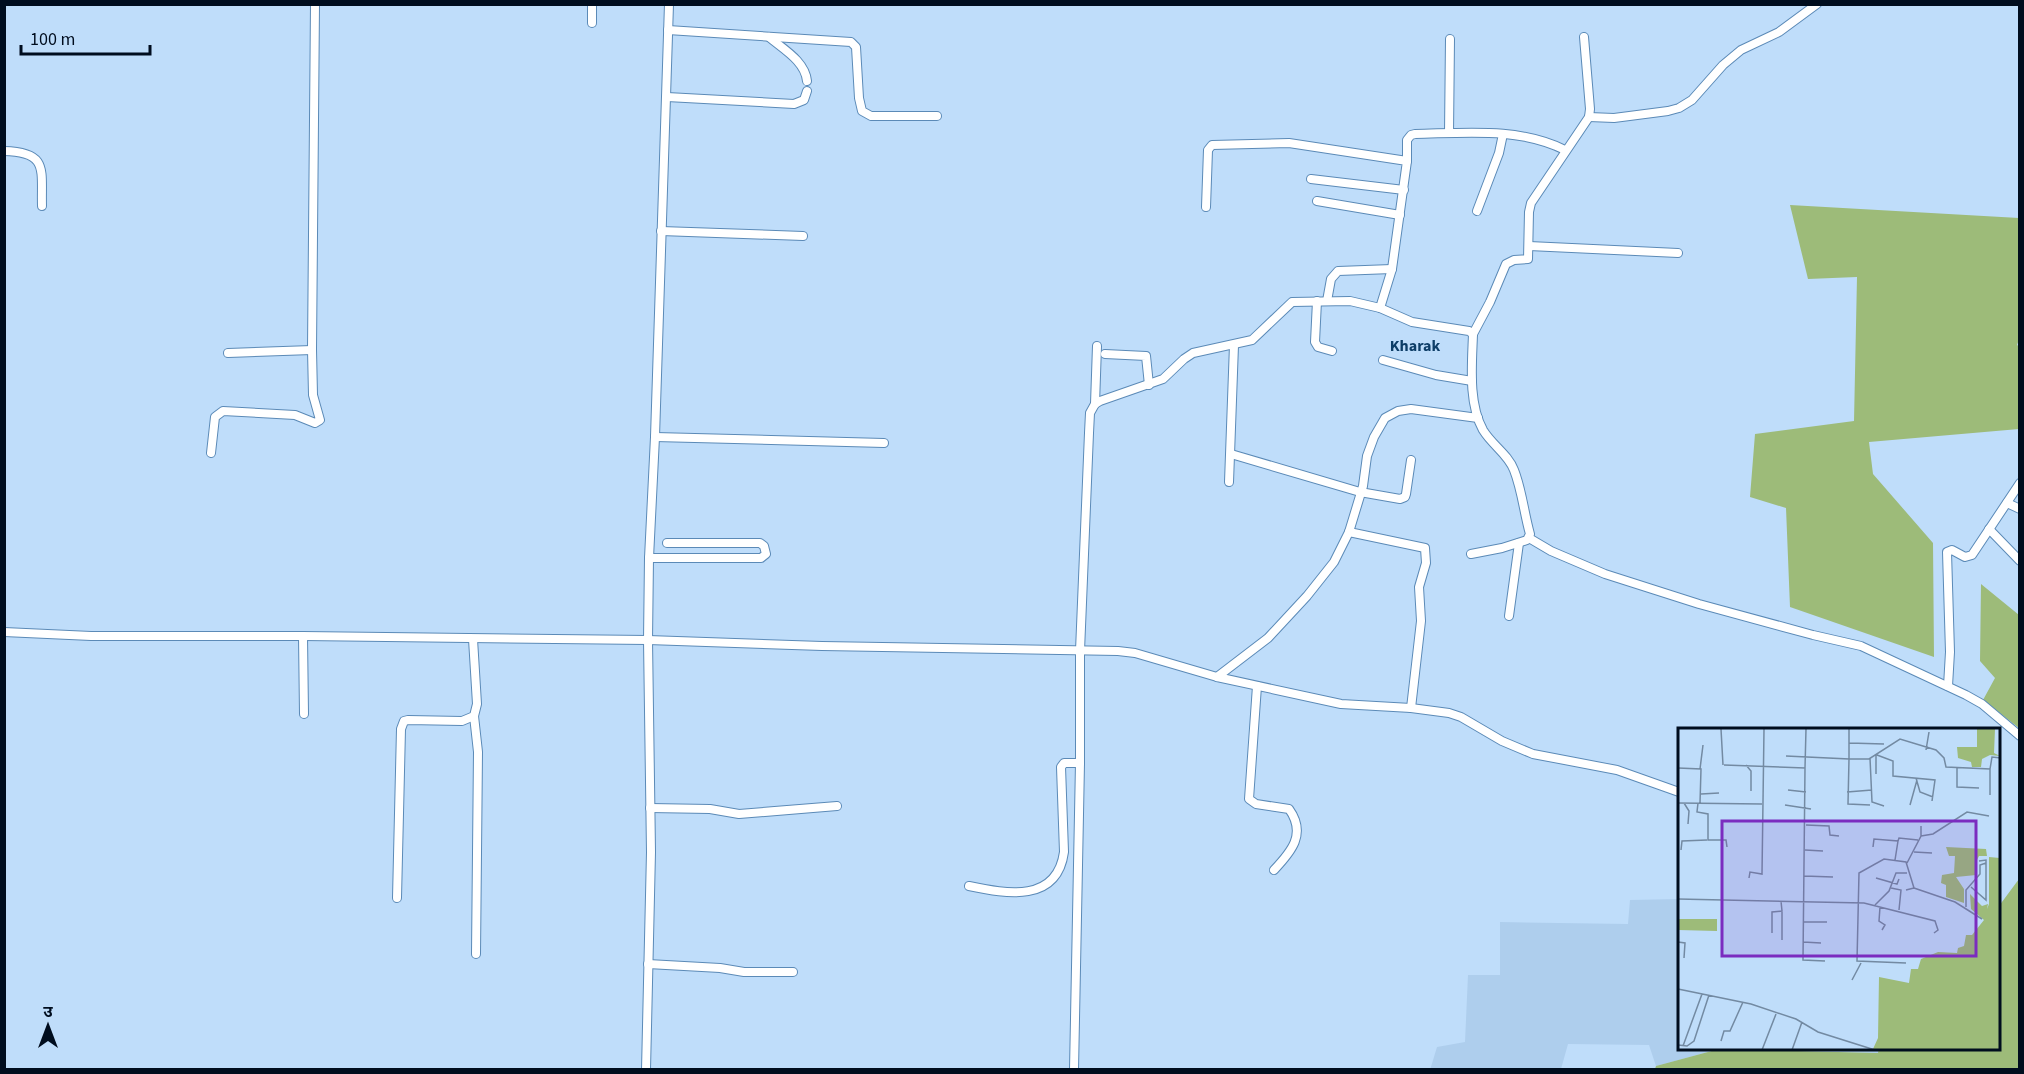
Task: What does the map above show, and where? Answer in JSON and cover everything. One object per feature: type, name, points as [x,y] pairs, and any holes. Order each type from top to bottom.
[{"type":"street","points":[[211,453],[215,417],[223,411],[295,415],[313,423],[319,422],[320,417],[314,395],[312,350],[315,4]]},
{"type":"street","points":[[592,4],[592,23]]},
{"type":"street","points":[[646,1070],[651,852],[649,558],[669,4]]},
{"type":"street","points":[[1589,117],[1614,118],[1679,108],[1692,100],[1723,65],[1741,50],[1779,32],[1817,4]]},
{"type":"street","points":[[668,30],[851,42],[856,47],[862,111],[871,116],[937,116]]},
{"type":"street","points":[[769,36],[802,65],[807,81]]},
{"type":"street","points":[[1584,38],[1589,117],[1531,203],[1528,216],[1528,259],[1511,261],[1503,267],[1490,302],[1473,334],[1470,360],[1478,418],[1485,433],[1509,459],[1515,472],[1529,538],[1551,551],[1605,574],[1699,604],[1813,635],[1850,642],[1948,686],[1982,704],[2019,736]]},
{"type":"street","points":[[1449,133],[1450,39]]},
{"type":"street","points":[[667,97],[794,104],[804,100],[807,91]]},
{"type":"street","points":[[1380,308],[1392,269],[1404,190],[1407,140],[1411,135],[1503,134],[1540,139],[1565,150]]},
{"type":"street","points":[[1477,211],[1499,153],[1503,134]]},
{"type":"street","points":[[1206,207],[1208,150],[1212,145],[1289,144],[1407,161]]},
{"type":"street","points":[[4,151],[28,153],[39,161],[42,206]]},
{"type":"street","points":[[1311,179],[1404,190]]},
{"type":"street","points":[[1317,201],[1400,215]]},
{"type":"street","points":[[661,231],[803,236]]},
{"type":"street","points":[[1529,246],[1678,253]]},
{"type":"street","points":[[1327,301],[1331,279],[1338,271],[1392,269]]},
{"type":"street","points":[[1317,301],[1316,344],[1322,349],[1332,351]]},
{"type":"street","points":[[1095,404],[1167,377],[1180,362],[1193,353],[1234,345],[1255,338],[1288,303],[1350,301],[1380,308],[1404,320],[1464,329],[1473,334]]},
{"type":"street","points":[[1229,482],[1234,345]]},
{"type":"street","points":[[1074,1070],[1080,651],[1090,413],[1095,404],[1097,346]]},
{"type":"street","points":[[228,353],[312,350]]},
{"type":"street","points":[[1105,354],[1146,356],[1149,385]]},
{"type":"street","points":[[1383,360],[1436,375],[1472,381]]},
{"type":"street","points":[[1217,677],[1274,633],[1334,562],[1349,532],[1370,447],[1382,422],[1388,416],[1398,411],[1411,409],[1478,418]]},
{"type":"street","points":[[655,437],[884,443]]},
{"type":"street","points":[[1231,454],[1360,492],[1403,499],[1406,494],[1411,460]]},
{"type":"street","points":[[1948,686],[1950,652],[1947,552],[1952,550],[1965,557],[1970,556],[2019,483]]},
{"type":"street","points":[[2007,503],[2019,509]]},
{"type":"street","points":[[1989,530],[2019,561]]},
{"type":"street","points":[[1349,532],[1425,549],[1426,563],[1419,587],[1421,621],[1411,708]]},
{"type":"street","points":[[1471,554],[1519,543],[1529,538]]},
{"type":"street","points":[[649,558],[761,558],[766,554],[764,546],[760,543],[667,543]]},
{"type":"street","points":[[1509,616],[1519,543]]},
{"type":"street","points":[[4,632],[91,636],[648,640],[1135,653],[1217,677],[1341,704],[1411,708],[1461,717],[1502,741],[1533,754],[1617,770],[1678,792]]},
{"type":"street","points":[[303,636],[304,714]]},
{"type":"street","points":[[473,639],[477,704],[474,716],[478,752],[476,954]]},
{"type":"street","points":[[1257,686],[1249,800],[1256,804],[1289,809],[1292,812],[1296,829],[1296,844],[1290,854],[1274,870]]},
{"type":"street","points":[[397,898],[402,724],[408,720],[462,721],[474,716]]},
{"type":"street","points":[[969,886],[996,891],[1025,891],[1044,886],[1054,879],[1062,863],[1064,852],[1061,767],[1064,763],[1080,763]]},
{"type":"street","points":[[650,808],[711,809],[739,814],[837,806]]},
{"type":"street","points":[[648,964],[720,968],[744,972],[793,972]]},
{"type":"shaded area","points":[[1678,899],[1678,1050],[1715,1050],[1656,1066],[1649,1045],[1568,1044],[1561,1069],[1430,1070],[1437,1047],[1465,1042],[1468,975],[1500,975],[1500,922],[1628,924],[1630,900]]},
{"type":"shaded area","points":[[1776,1050],[1879,1050],[1879,1053]]},
{"type":"green space","points":[[1790,205],[2019,218],[2020,337],[2017,345],[2020,347],[2019,429],[1869,442],[1873,474],[1933,543],[1934,657],[1790,607],[1786,508],[1750,497],[1755,434],[1854,421],[1857,277],[1808,279]]},
{"type":"green space","points":[[1981,584],[2019,615],[2019,728],[1983,700],[1995,678],[1980,661]]},
{"type":"green space","points":[[2019,879],[2019,1069],[1655,1069],[1656,1066],[1715,1050],[1878,1053],[1879,1050],[2000,1050],[2000,905]]},
{"type":"district","name":"Kharak","points":[[1415,346]]}]
